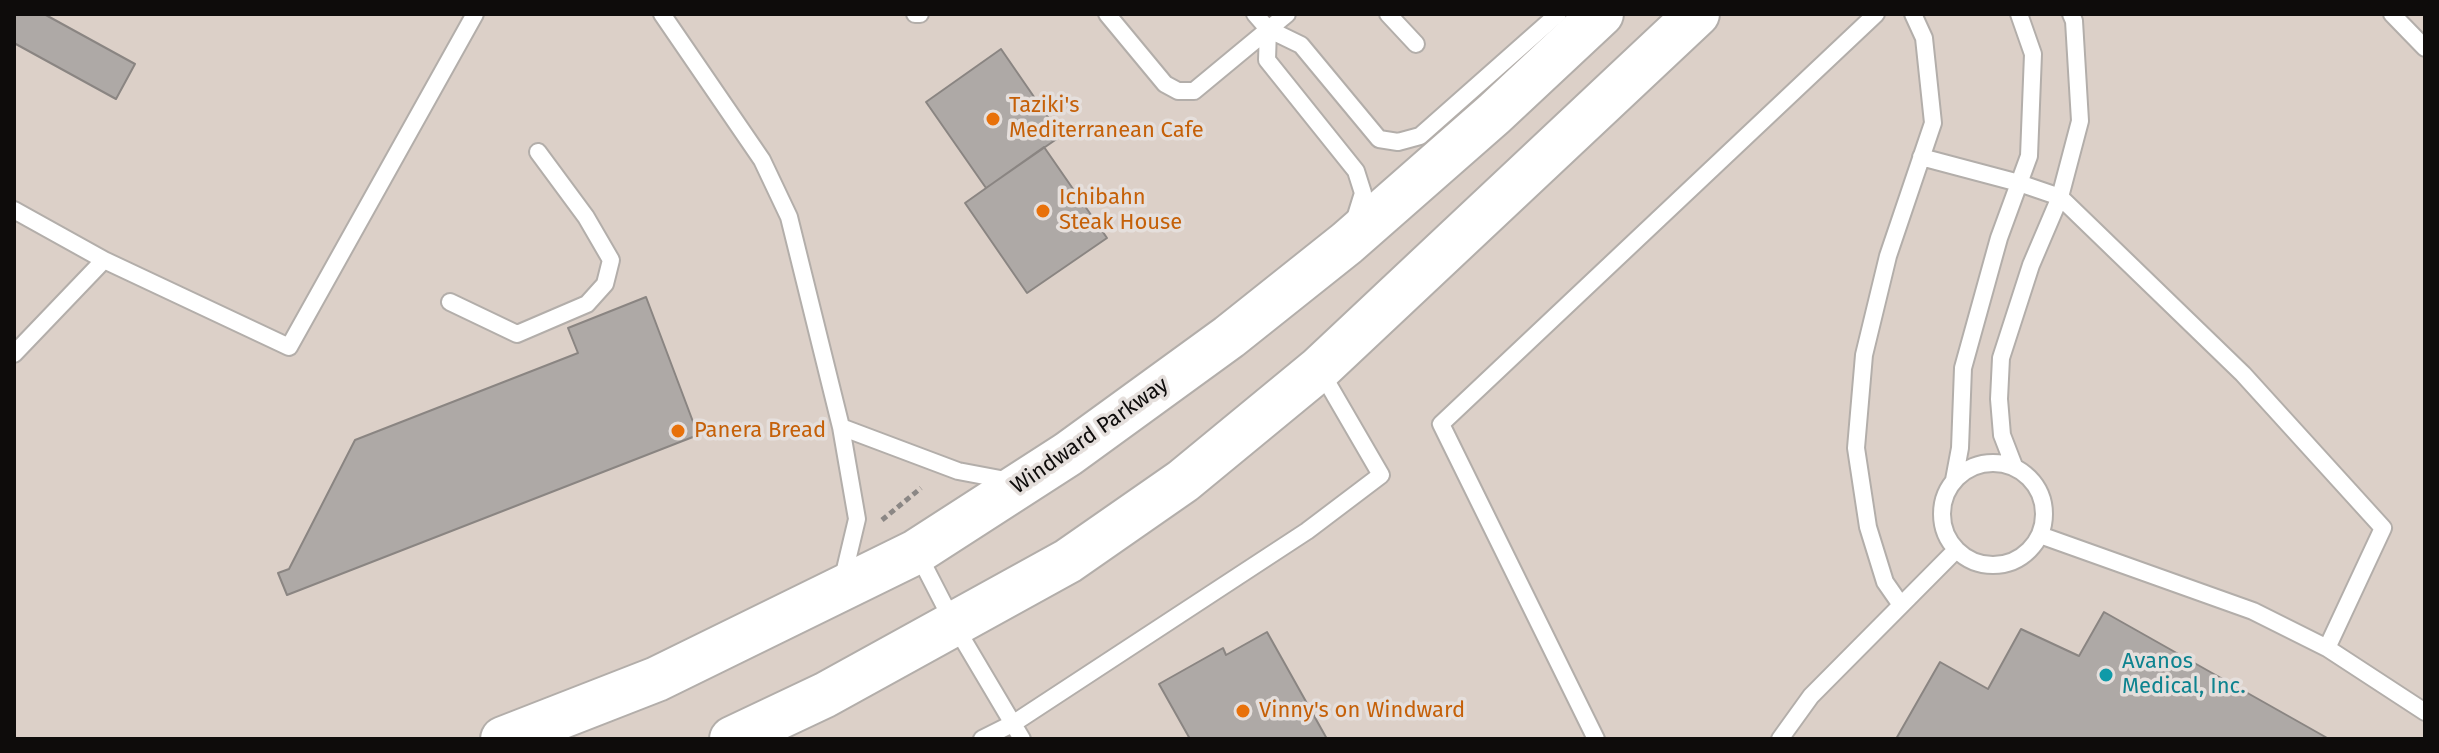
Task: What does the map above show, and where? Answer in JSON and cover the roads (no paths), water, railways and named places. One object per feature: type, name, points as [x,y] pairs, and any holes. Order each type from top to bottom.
[{"type":"main road","name":"Windward Parkway","points":[[503,739],[657,679],[840,590],[916,552],[1023,484],[1218,346],[1347,243],[1494,114],[1601,14]]},
{"type":"main road","points":[[732,739],[825,695],[955,626],[1068,561],[1183,481],[1319,369],[1697,14]]},
{"type":"lane","points":[[14,210],[104,260],[289,347],[475,14]]},
{"type":"lane","points":[[662,14],[762,160],[789,217],[841,427],[857,519],[840,590]]},
{"type":"lane","points":[[1107,14],[1165,84],[1178,91],[1194,91],[1287,14]]},
{"type":"lane","points":[[1255,14],[1268,29],[1301,45],[1379,139],[1398,142],[1420,136],[1558,14]]},
{"type":"lane","points":[[1388,14],[1416,44]]},
{"type":"lane","points":[[1596,739],[1441,424],[1876,14]]},
{"type":"lane","points":[[1901,605],[1885,582],[1868,527],[1856,448],[1864,355],[1888,256],[1933,123],[1924,38],[1913,14]]},
{"type":"lane","points":[[1954,480],[1971,466],[1993,462],[2014,466],[2031,478],[2041,495],[2045,515],[2040,535],[2025,555],[2002,565],[1977,563],[1956,550],[1943,528],[1942,503],[1954,480],[1960,448],[1963,368],[1999,238],[2029,156],[2033,54],[2019,14]]},
{"type":"lane","points":[[2014,466],[2002,435],[1999,399],[2001,358],[2031,265],[2060,197],[2080,121],[2074,21],[2071,14]]},
{"type":"lane","points":[[2392,14],[2425,48]]},
{"type":"lane","points":[[1268,29],[1267,60],[1356,171],[1363,193],[1347,243]]},
{"type":"lane","points":[[450,302],[517,334],[587,304],[605,284],[611,260],[586,217],[538,152]]},
{"type":"lane","points":[[1921,157],[2060,197],[2243,374],[2383,528],[2327,648]]},
{"type":"lane","points":[[14,354],[104,260]]},
{"type":"lane","points":[[982,739],[1014,723],[1307,531],[1381,475],[1319,369]]},
{"type":"lane","points":[[841,427],[958,471],[1023,484]]},
{"type":"lane","points":[[2040,535],[2253,611],[2327,648],[2425,712]]},
{"type":"lane","points":[[1780,739],[1811,696],[1956,550]]},
{"type":"lane","points":[[916,552],[955,626],[1022,739]]},
{"type":"place","name":"Taziki's Mediterranean Cafe","points":[[993,119]]},
{"type":"place","name":"Ichibahn Steak House","points":[[1043,211]]},
{"type":"place","name":"Panera Bread","points":[[678,431]]},
{"type":"place","name":"Avanos Medical, Inc.","points":[[2106,675]]},
{"type":"place","name":"Vinny's on Windward","points":[[1243,711]]}]
